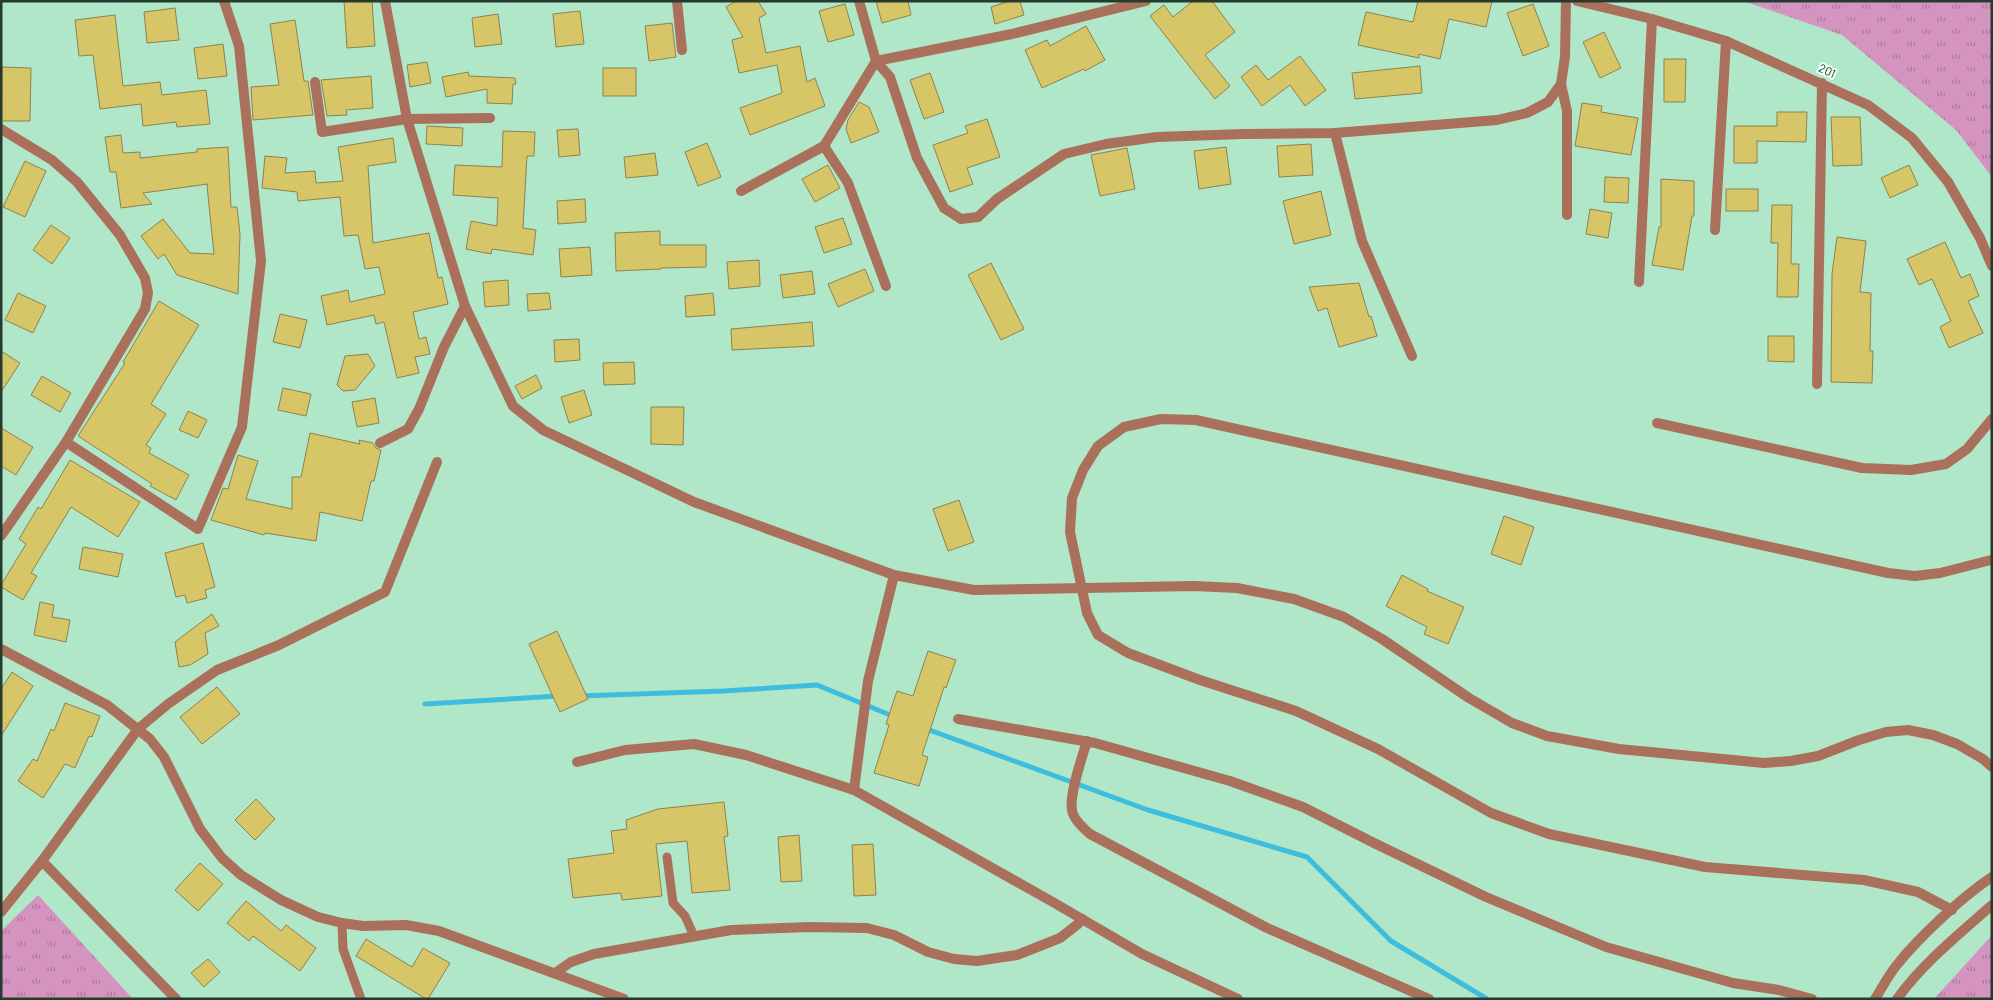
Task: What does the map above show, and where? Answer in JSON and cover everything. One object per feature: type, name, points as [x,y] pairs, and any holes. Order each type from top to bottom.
[{"type":"street","points":[[66,442],[198,529],[242,428],[261,261],[239,46],[224,1]]},
{"type":"street","points":[[385,1],[407,119],[465,306],[513,406],[543,430],[694,502],[894,575],[974,590],[1194,586],[1237,588],[1294,599],[1344,617],[1382,639],[1512,723],[1547,736],[1619,749],[1764,763],[1818,756],[1858,740],[1886,732],[1908,730],[1932,735],[1957,744],[1984,759],[1992,767]]},
{"type":"street","points":[[677,1],[682,50]]},
{"type":"street","points":[[858,1],[876,61],[890,77],[917,158],[944,208],[961,219],[978,217],[997,199],[1064,154],[1106,144],[1157,138],[1244,134],[1335,133],[1497,120],[1527,113],[1548,102],[1561,84]]},
{"type":"street","points":[[741,191],[824,146],[876,61],[1012,34],[1146,1]]},
{"type":"street","points":[[1566,1],[1565,57],[1561,84],[1567,111],[1567,215]]},
{"type":"street","name":"201","points":[[1577,1],[1652,19],[1726,41],[1868,105],[1912,138],[1948,182],[1980,238],[1992,266]]},
{"type":"street","points":[[1639,282],[1652,19]]},
{"type":"street","points":[[1715,230],[1726,41]]},
{"type":"street","points":[[315,82],[322,132],[407,119],[490,118]]},
{"type":"street","points":[[1818,384],[1822,83]]},
{"type":"street","points":[[1,129],[52,160],[77,182],[120,235],[145,278],[148,293],[145,309],[66,442],[1,536]]},
{"type":"street","points":[[1335,133],[1362,241],[1412,356]]},
{"type":"street","points":[[824,146],[848,184],[886,286]]},
{"type":"street","points":[[380,443],[408,429],[419,409],[444,347],[465,306]]},
{"type":"street","points":[[1658,423],[1862,468],[1911,470],[1946,464],[1967,449],[1992,419]]},
{"type":"street","points":[[1952,910],[1918,892],[1864,880],[1705,867],[1549,834],[1491,813],[1433,782],[1378,749],[1296,711],[1200,680],[1128,653],[1098,635],[1087,613],[1070,532],[1072,498],[1082,470],[1098,446],[1124,427],[1161,420],[1196,420],[1888,573],[1915,576],[1940,573],[1991,560]]},
{"type":"street","points":[[1,912],[42,861],[138,730],[168,704],[217,670],[280,645],[385,592],[437,462]]},
{"type":"street","points":[[854,790],[868,681],[894,575]]},
{"type":"street","points":[[1,649],[107,705],[150,739],[164,757],[200,829],[222,858],[241,875],[281,900],[318,917],[342,923],[363,926],[387,924],[421,926],[464,939],[624,999]]},
{"type":"street","points":[[958,719],[1087,741],[1230,781],[1303,807],[1486,896],[1606,947],[1733,983],[1779,990],[1812,999]]},
{"type":"street","points":[[1087,741],[1072,796],[1072,810],[1078,822],[1090,834],[1267,928],[1430,999]]},
{"type":"street","points":[[577,762],[624,750],[694,744],[746,755],[854,790],[1142,954],[1238,999]]},
{"type":"street","points":[[42,861],[176,999]]},
{"type":"street","points":[[1875,999],[1896,966],[1952,910],[1978,886],[1992,877]]},
{"type":"street","points":[[1897,999],[1926,966],[1992,905]]},
{"type":"street","points":[[555,973],[571,962],[594,954],[731,930],[810,927],[867,928],[894,935],[928,952],[976,961],[1017,955],[1051,942],[1060,938],[1082,919]]},
{"type":"lane","points":[[667,857],[673,904],[685,916],[694,936]]},
{"type":"lane","points":[[342,923],[343,949],[361,999]]},
{"type":"green space","points":[[1743,1],[1992,1],[1992,177],[1956,130],[1842,35]]},
{"type":"green space","points":[[38,895],[133,999],[1,999],[1,931]]},
{"type":"green space","points":[[1992,935],[1992,999],[1934,999]]},
{"type":"building","points":[[344,1],[372,1],[375,46],[347,48]]},
{"type":"building","points":[[736,1],[758,1],[766,14],[759,18],[766,53],[800,46],[807,82],[815,78],[825,106],[750,135],[740,108],[782,93],[777,65],[739,73],[732,40],[743,37],[726,7]]},
{"type":"building","points":[[876,1],[908,1],[911,15],[882,23]]},
{"type":"building","points":[[1010,1],[1020,1],[1024,15],[995,24],[991,7]]},
{"type":"building","points":[[1193,1],[1212,1],[1235,32],[1205,55],[1230,86],[1215,99],[1150,16],[1164,5],[1173,17]]},
{"type":"building","points":[[1418,1],[1492,1],[1486,27],[1449,19],[1440,59],[1419,54],[1419,58],[1358,45],[1366,12],[1413,22]]},
{"type":"building","points":[[845,4],[854,35],[828,42],[819,11]]},
{"type":"building","points":[[1533,4],[1549,46],[1523,56],[1507,13]]},
{"type":"building","points":[[175,8],[179,40],[147,43],[144,12]]},
{"type":"building","points":[[580,11],[584,44],[556,47],[553,14]]},
{"type":"building","points":[[498,14],[502,44],[475,47],[472,18]]},
{"type":"building","points":[[115,15],[123,86],[160,82],[162,95],[206,90],[210,124],[177,127],[176,122],[143,126],[141,104],[100,109],[93,55],[79,56],[75,20]]},
{"type":"building","points":[[295,20],[304,81],[308,81],[313,115],[253,120],[251,87],[279,85],[270,24]]},
{"type":"building","points":[[672,23],[676,57],[649,61],[645,26]]},
{"type":"building","points":[[1086,26],[1105,60],[1085,71],[1084,69],[1042,88],[1025,50],[1047,40],[1050,46]]},
{"type":"building","points":[[1604,32],[1621,68],[1600,78],[1583,42]]},
{"type":"building","points":[[223,44],[227,76],[198,79],[194,48]]},
{"type":"building","points":[[1300,56],[1326,90],[1305,106],[1290,85],[1262,106],[1241,77],[1256,65],[1268,80]]},
{"type":"building","points":[[1664,59],[1686,59],[1685,102],[1664,102]]},
{"type":"building","points":[[427,62],[431,83],[410,87],[407,65]]},
{"type":"building","points":[[1420,66],[1422,93],[1355,99],[1352,73]]},
{"type":"building","points":[[2,67],[31,68],[30,121],[1,121]]},
{"type":"building","points":[[603,68],[636,68],[636,96],[603,96]]},
{"type":"building","points":[[468,72],[469,76],[515,78],[516,84],[513,84],[512,104],[487,103],[487,89],[446,97],[442,77]]},
{"type":"building","points":[[930,73],[944,112],[924,119],[910,80]]},
{"type":"building","points":[[371,76],[373,108],[346,110],[347,115],[327,116],[321,80]]},
{"type":"building","points":[[859,102],[869,107],[879,132],[851,143],[846,129],[848,120]]},
{"type":"building","points":[[1582,103],[1602,106],[1601,112],[1638,118],[1631,155],[1575,146]]},
{"type":"building","points":[[1777,112],[1807,112],[1806,142],[1757,141],[1757,163],[1734,163],[1734,126],[1777,126]]},
{"type":"building","points":[[1831,117],[1860,117],[1862,165],[1833,166]]},
{"type":"building","points":[[987,119],[1000,157],[967,168],[973,184],[950,192],[933,145],[968,133],[965,126]]},
{"type":"building","points":[[427,126],[463,128],[462,146],[426,144]]},
{"type":"building","points":[[578,129],[580,155],[559,157],[557,130]]},
{"type":"building","points":[[503,131],[535,132],[534,156],[527,156],[523,228],[536,230],[533,255],[492,249],[491,254],[466,249],[471,221],[497,226],[498,198],[453,195],[455,165],[502,167]]},
{"type":"building","points":[[121,135],[123,153],[140,152],[140,158],[197,152],[197,149],[228,147],[231,207],[237,207],[240,234],[238,294],[177,275],[164,254],[158,259],[141,236],[163,219],[190,253],[214,254],[208,184],[143,193],[152,204],[121,208],[116,172],[110,172],[105,137]]},
{"type":"building","points":[[393,138],[396,162],[368,166],[373,243],[429,233],[438,278],[442,277],[448,304],[413,312],[419,339],[426,337],[430,354],[415,357],[419,373],[397,378],[384,322],[376,324],[374,315],[327,325],[321,296],[348,290],[350,302],[385,294],[379,267],[365,269],[358,235],[344,236],[340,197],[298,201],[297,192],[262,188],[265,156],[287,158],[285,173],[315,171],[316,183],[343,181],[338,147]]},
{"type":"building","points":[[707,143],[721,177],[698,186],[685,152]]},
{"type":"building","points":[[1311,144],[1313,175],[1279,177],[1277,146]]},
{"type":"building","points":[[1226,147],[1231,184],[1199,189],[1194,151]]},
{"type":"building","points":[[1127,148],[1135,189],[1100,196],[1091,155]]},
{"type":"building","points":[[655,153],[658,175],[626,178],[624,157]]},
{"type":"building","points":[[25,161],[46,171],[25,217],[3,207]]},
{"type":"building","points":[[828,165],[840,188],[815,202],[802,179]]},
{"type":"building","points":[[1909,165],[1918,185],[1890,198],[1881,178]]},
{"type":"building","points":[[1605,177],[1629,178],[1628,203],[1604,202]]},
{"type":"building","points":[[1661,179],[1694,181],[1694,216],[1692,216],[1683,270],[1652,265],[1659,227],[1661,227]]},
{"type":"building","points":[[1726,189],[1758,189],[1758,211],[1726,211]]},
{"type":"building","points":[[1321,191],[1331,235],[1294,244],[1283,201]]},
{"type":"building","points":[[585,199],[586,222],[558,224],[557,201]]},
{"type":"building","points":[[1772,205],[1792,205],[1791,264],[1799,264],[1798,297],[1777,297],[1778,243],[1771,243]]},
{"type":"building","points":[[1590,209],[1612,213],[1608,238],[1586,234]]},
{"type":"building","points":[[843,218],[852,244],[824,253],[815,227]]},
{"type":"building","points":[[51,225],[70,238],[52,264],[33,250]]},
{"type":"building","points":[[660,231],[660,245],[706,245],[706,267],[616,271],[615,233]]},
{"type":"building","points":[[1837,237],[1866,241],[1860,292],[1871,293],[1870,351],[1873,351],[1872,383],[1831,382],[1832,274]]},
{"type":"building","points":[[1945,242],[1961,278],[1970,274],[1979,296],[1968,301],[1983,333],[1949,348],[1940,327],[1951,321],[1932,279],[1919,285],[1907,259]]},
{"type":"building","points":[[590,247],[592,275],[561,277],[559,249]]},
{"type":"building","points":[[759,260],[760,286],[729,289],[727,262]]},
{"type":"building","points":[[991,263],[1024,329],[1001,340],[968,275]]},
{"type":"building","points":[[865,269],[874,291],[838,307],[828,284]]},
{"type":"building","points":[[812,271],[815,294],[783,298],[780,275]]},
{"type":"building","points":[[508,280],[509,305],[485,307],[483,282]]},
{"type":"building","points":[[1359,283],[1377,336],[1339,347],[1327,308],[1318,311],[1309,287]]},
{"type":"building","points":[[18,293],[46,306],[33,333],[5,320]]},
{"type":"building","points":[[549,293],[551,309],[528,311],[527,294]]},
{"type":"building","points":[[713,293],[715,315],[686,317],[685,296]]},
{"type":"building","points":[[159,301],[199,325],[151,404],[166,414],[146,445],[151,448],[149,453],[189,475],[176,500],[150,486],[152,484],[78,436],[125,363],[123,362]]},
{"type":"building","points":[[280,314],[307,320],[300,348],[273,342]]},
{"type":"building","points":[[812,322],[814,346],[732,350],[731,329]]},
{"type":"building","points":[[1768,336],[1794,336],[1794,362],[1768,361]]},
{"type":"building","points":[[579,339],[580,360],[555,362],[554,340]]},
{"type":"building","points":[[1,351],[20,363],[1,392]]},
{"type":"building","points":[[368,354],[375,366],[355,390],[343,391],[337,385],[345,356]]},
{"type":"building","points":[[634,362],[635,384],[604,385],[603,363]]},
{"type":"building","points":[[536,375],[542,388],[522,399],[515,386]]},
{"type":"building","points":[[42,376],[71,393],[60,412],[31,395]]},
{"type":"building","points":[[283,388],[311,394],[306,416],[278,410]]},
{"type":"building","points":[[584,390],[592,415],[569,423],[561,397]]},
{"type":"building","points":[[375,398],[379,423],[357,427],[352,402]]},
{"type":"building","points":[[651,407],[684,407],[683,445],[651,444]]},
{"type":"building","points":[[188,411],[207,420],[198,438],[179,430]]},
{"type":"building","points":[[1,428],[33,447],[16,475],[1,466]]},
{"type":"building","points":[[310,433],[360,444],[359,440],[373,443],[376,448],[381,450],[374,481],[371,481],[362,521],[320,512],[316,541],[265,533],[264,535],[211,520],[223,488],[228,489],[238,455],[258,461],[246,499],[292,509],[292,477],[301,477]]},
{"type":"building","points":[[70,460],[140,502],[118,537],[71,507],[31,573],[37,576],[23,600],[1,587],[1,585],[26,544],[19,539],[38,507],[41,509]]},
{"type":"building","points":[[959,500],[974,542],[948,551],[933,509]]},
{"type":"building","points":[[1504,516],[1534,527],[1521,565],[1491,554]]},
{"type":"building","points":[[203,543],[215,587],[205,590],[207,598],[187,603],[185,595],[176,597],[165,553]]},
{"type":"building","points":[[83,547],[123,554],[118,577],[79,569]]},
{"type":"building","points":[[1402,575],[1428,589],[1427,591],[1464,607],[1448,644],[1424,634],[1427,627],[1386,606]]},
{"type":"building","points":[[40,602],[54,605],[52,617],[70,620],[66,642],[34,635]]},
{"type":"building","points":[[212,614],[219,626],[205,633],[208,654],[190,665],[179,667],[175,642]]},
{"type":"building","points":[[557,631],[588,699],[560,712],[529,644]]},
{"type":"building","points":[[928,651],[956,660],[946,688],[944,687],[922,755],[928,757],[919,786],[874,773],[889,725],[886,724],[897,691],[913,696]]},
{"type":"building","points":[[12,672],[33,686],[1,736],[1,689]]},
{"type":"building","points":[[217,687],[240,714],[202,744],[180,717]]},
{"type":"building","points":[[65,703],[100,716],[92,737],[89,736],[75,768],[65,764],[43,798],[18,781],[33,759],[37,761],[51,729],[54,731]]},
{"type":"building","points":[[256,799],[275,819],[255,840],[235,820]]},
{"type":"building","points":[[724,802],[728,836],[724,837],[730,890],[692,893],[687,841],[656,844],[662,896],[622,900],[621,893],[573,898],[568,859],[614,853],[611,831],[627,829],[626,820],[658,809]]},
{"type":"building","points":[[799,835],[802,881],[781,882],[778,837]]},
{"type":"building","points":[[873,844],[876,895],[854,896],[852,845]]},
{"type":"building","points":[[200,863],[223,884],[198,911],[175,890]]},
{"type":"building","points":[[246,901],[281,931],[286,925],[316,948],[300,971],[253,936],[249,941],[227,923]]},
{"type":"building","points":[[366,939],[412,967],[423,948],[450,963],[428,999],[426,999],[356,956]]},
{"type":"building","points":[[208,959],[220,972],[204,987],[191,973]]},
{"type":"waterway","points":[[580,696],[723,691],[817,685],[895,717]]},
{"type":"waterway","points":[[425,704],[559,696]]},
{"type":"waterway","points":[[924,728],[1148,810],[1307,857],[1391,941],[1487,999]]}]
